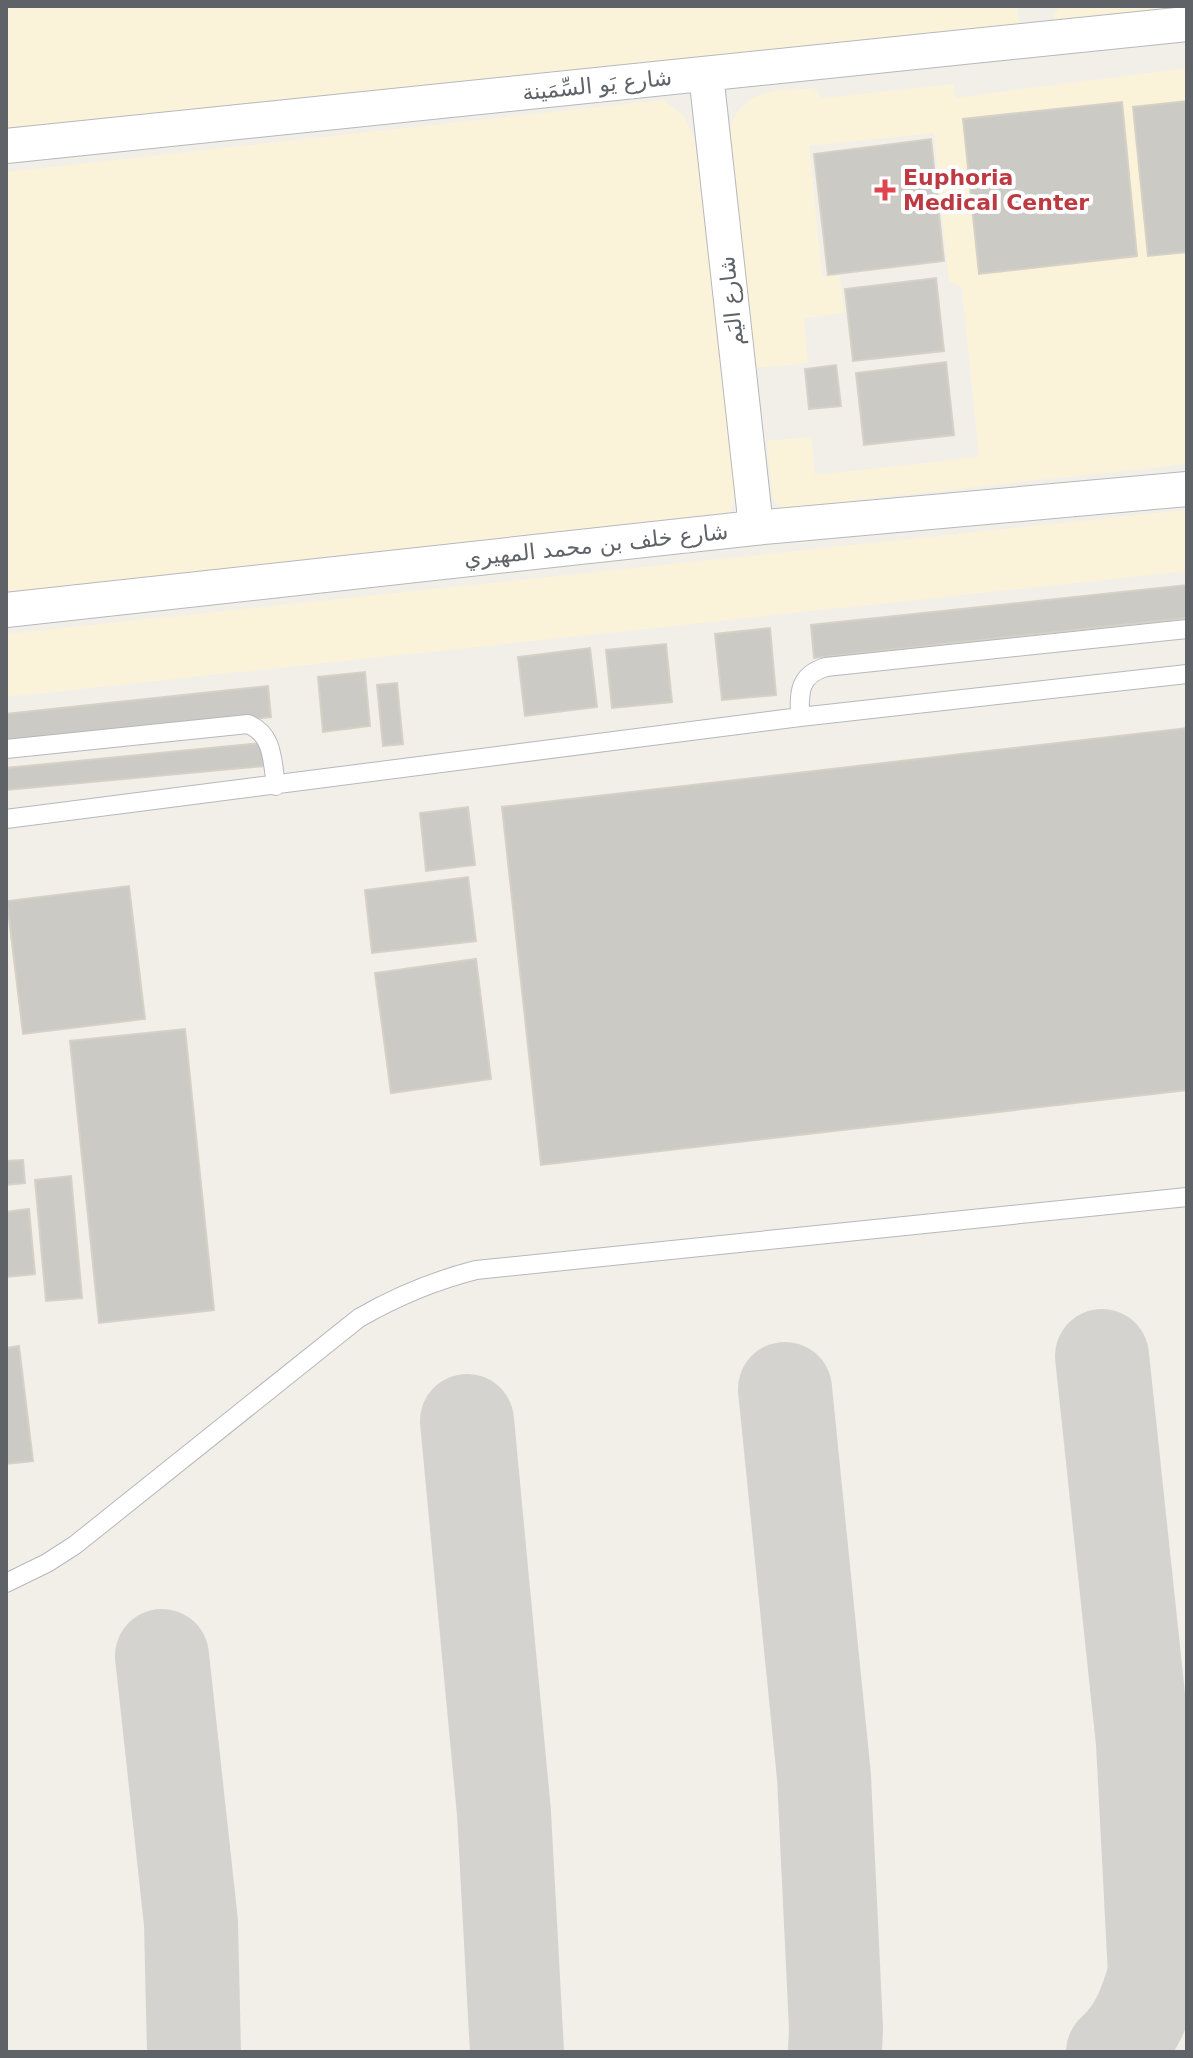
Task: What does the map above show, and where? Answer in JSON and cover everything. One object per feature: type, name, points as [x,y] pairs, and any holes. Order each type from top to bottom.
[{"type":"street","name":"شارع يَو السِّمَينة","points":[[6,146],[1187,24]]},
{"type":"street","name":"شارع اليَم","points":[[706,74],[754,528]]},
{"type":"street","name":"شارع خلف بن محمد المهيري","points":[[6,610],[754,528],[1187,489]]},
{"type":"lane","points":[[800,717],[801,683],[808,675],[826,667],[1187,629]]},
{"type":"lane","points":[[6,819],[800,717],[1187,674]]},
{"type":"lane","points":[[6,749],[248,724],[264,735],[269,744],[276,786]]},
{"type":"lane","points":[[6,1583],[75,1545],[359,1318],[435,1280],[476,1270],[1187,1197]]},
{"type":"sand","points":[[6,6],[1017,6],[1019,25],[6,128]]},
{"type":"sand","points":[[1059,8],[1187,8],[1054,21],[1053,14]]},
{"type":"sand","points":[[1187,68],[1187,101],[1133,107],[1148,256],[1187,252],[1187,464],[856,500],[839,516],[788,514],[773,499],[767,441],[811,437],[815,475],[979,457],[962,288],[949,281],[934,133],[809,146],[822,277],[840,276],[844,313],[803,318],[808,363],[754,368],[730,128],[744,105],[753,98],[774,91],[813,88],[823,98],[953,84],[955,98]],"holes":[[[1122,102],[1137,256],[980,273]]]},
{"type":"sand","points":[[663,100],[684,116],[695,140],[736,496],[728,515],[6,606],[6,172]]},
{"type":"sand","points":[[1187,510],[1187,571],[6,697],[6,634]]},
{"type":"building","points":[[1187,101],[1187,252],[1148,256],[1133,107]]},
{"type":"building","points":[[1122,102],[1137,256],[979,274],[963,119]]},
{"type":"building","points":[[931,139],[944,261],[828,275],[814,154]]},
{"type":"building","points":[[936,278],[944,351],[853,361],[845,289]]},
{"type":"building","points":[[946,362],[954,435],[864,445],[856,373]]},
{"type":"building","points":[[836,365],[841,406],[809,409],[805,369]]},
{"type":"building","points":[[1187,585],[1187,618],[814,658],[811,625]]},
{"type":"building","points":[[770,628],[776,695],[722,700],[715,634]]},
{"type":"building","points":[[666,644],[672,702],[612,708],[606,650]]},
{"type":"building","points":[[590,648],[597,707],[525,716],[518,657]]},
{"type":"building","points":[[365,672],[370,726],[323,732],[318,677]]},
{"type":"building","points":[[397,683],[403,744],[383,746],[377,685]]},
{"type":"building","points":[[268,686],[271,717],[6,745],[6,714]]},
{"type":"building","points":[[1187,728],[1187,1090],[541,1165],[502,807]]},
{"type":"building","points":[[262,743],[265,766],[6,790],[6,768]]},
{"type":"building","points":[[468,807],[475,865],[426,871],[420,813]]},
{"type":"building","points":[[468,877],[476,941],[372,953],[365,890]]},
{"type":"building","points":[[129,886],[145,1019],[23,1034],[7,901]]},
{"type":"building","points":[[476,959],[491,1079],[391,1093],[375,973]]},
{"type":"building","points":[[185,1029],[214,1310],[99,1323],[70,1041]]},
{"type":"building","points":[[23,1160],[25,1183],[6,1185],[6,1161]]},
{"type":"building","points":[[71,1176],[82,1298],[46,1301],[35,1180]]},
{"type":"building","points":[[29,1209],[35,1274],[6,1277],[6,1212]]},
{"type":"building","points":[[19,1346],[33,1461],[6,1464],[6,1348]]},
{"type":"taxiway","points":[[1102,1356],[1143,1743],[1155,1974],[1134,2026],[1113,2052]]},
{"type":"taxiway","points":[[785,1389],[824,1777],[835,2052]]},
{"type":"taxiway","points":[[467,1421],[504,1813],[517,2052]]},
{"type":"taxiway","points":[[162,1656],[191,1923],[194,2052]]},
{"type":"place","name":"Euphoria Medical Center","points":[[885,190]]}]
